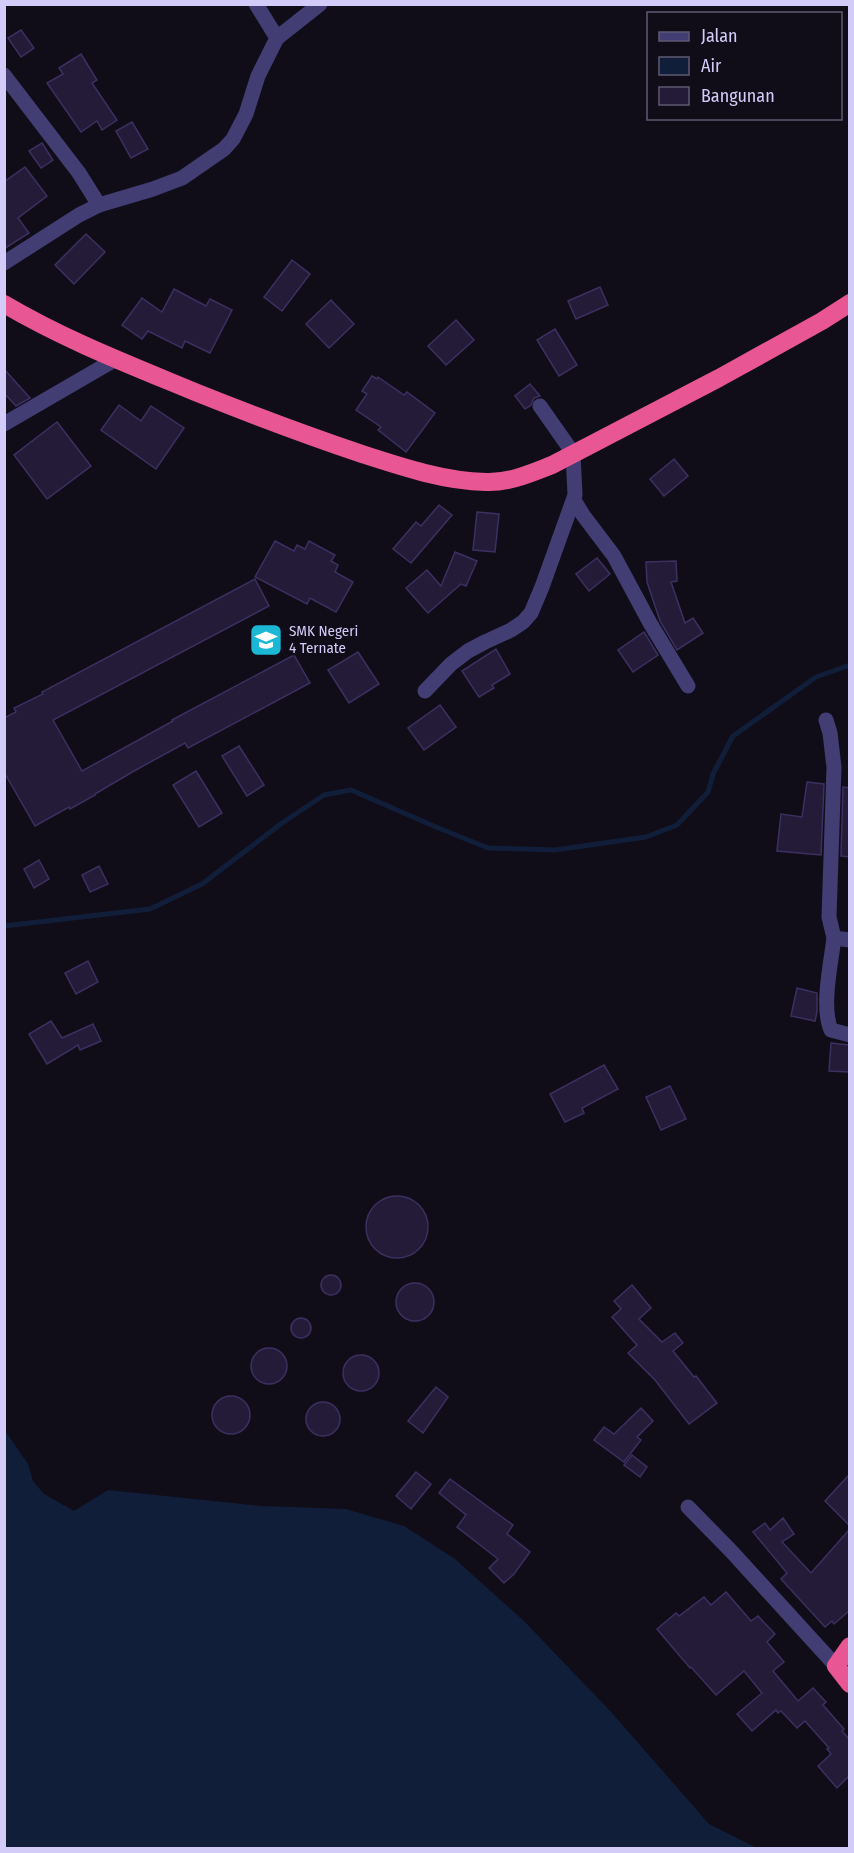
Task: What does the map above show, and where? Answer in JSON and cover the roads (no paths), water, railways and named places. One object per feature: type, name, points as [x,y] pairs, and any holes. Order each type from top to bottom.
[{"type":"highway","points":[[4,304],[52,330],[116,359],[318,440],[387,462],[454,479],[502,482],[552,465],[719,378],[822,321],[849,303]]},
{"type":"highway","points":[[849,1646],[836,1666],[849,1684]]},
{"type":"street","points":[[256,4],[277,38]]},
{"type":"street","points":[[4,263],[79,215],[99,205],[182,178],[224,149],[233,139],[246,114],[258,76],[277,38],[320,4]]},
{"type":"street","points":[[4,75],[79,173],[99,205]]},
{"type":"street","points":[[4,424],[116,359]]},
{"type":"street","points":[[424,691],[451,664],[485,642],[511,630],[531,613],[575,495],[573,453],[540,406]]},
{"type":"street","points":[[574,500],[614,556],[650,623],[688,686]]},
{"type":"street","points":[[826,720],[834,767],[829,917],[834,938],[826,1006],[827,1022],[831,1030],[849,1035]]},
{"type":"street","points":[[834,938],[849,940]]},
{"type":"street","points":[[688,1507],[836,1666]]},
{"type":"water","points":[[4,1429],[28,1464],[33,1481],[44,1494],[74,1511],[108,1490],[262,1506],[346,1509],[404,1526],[455,1559],[525,1622],[612,1713],[709,1824],[757,1848],[5,1848]]},
{"type":"waterway","points":[[4,926],[150,909],[202,884],[282,823],[324,795],[351,790],[488,848],[555,850],[646,837],[677,825],[708,792],[713,774],[733,736],[816,677],[850,665]]},
{"type":"place","name":"SMK Negeri 4 Ternate","points":[[266,640]]}]
